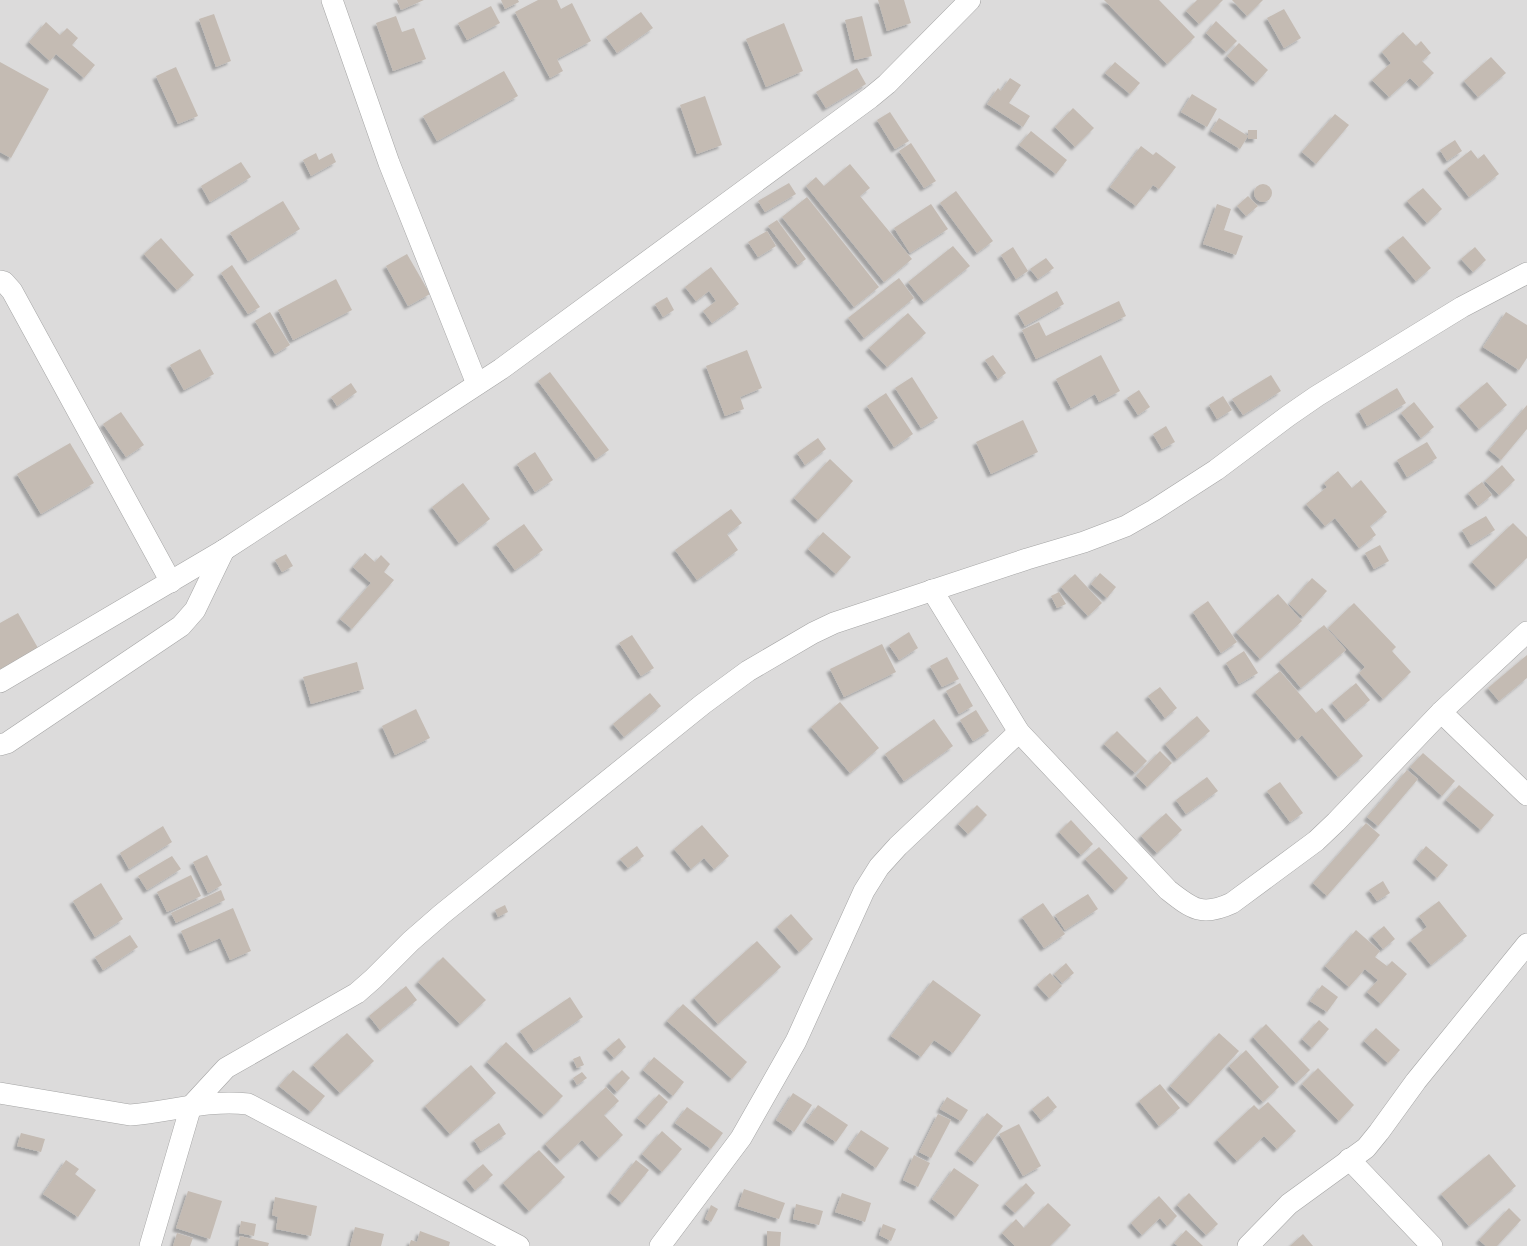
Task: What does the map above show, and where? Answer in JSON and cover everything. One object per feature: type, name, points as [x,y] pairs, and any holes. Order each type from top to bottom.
[{"type":"street","points":[[332,0],[389,163],[477,384]]},
{"type":"street","points":[[0,682],[224,550],[501,369],[870,98],[887,84],[970,0]]},
{"type":"street","points":[[150,1246],[191,1106],[226,1068],[357,993],[411,941],[442,914],[703,704],[748,670],[813,633],[834,623],[1084,542],[1126,526],[1211,474],[1317,396],[1462,308],[1524,279]]},
{"type":"street","points":[[0,280],[4,282],[12,291],[171,582]]},
{"type":"street","points":[[0,745],[7,742],[180,626],[194,610],[224,550]]},
{"type":"street","points":[[932,590],[1019,732],[1168,890],[1183,902],[1194,908],[1208,911],[1218,909],[1232,903],[1316,841],[1441,712],[1527,632]]},
{"type":"street","points":[[1441,712],[1527,795]]},
{"type":"street","points":[[660,1246],[741,1138],[796,1041],[864,891],[879,867],[898,846],[1019,732]]},
{"type":"street","points":[[1248,1246],[1289,1204],[1366,1148],[1416,1081],[1527,944]]},
{"type":"street","points":[[0,1093],[130,1115],[148,1114],[191,1106],[232,1102],[248,1104],[519,1246]]},
{"type":"street","points":[[1349,1160],[1432,1246]]},
{"type":"shaded area","points":[[0,0],[1527,0],[1527,1246],[0,1246]]},
{"type":"building","points":[[397,0],[424,0],[401,10]]},
{"type":"building","points":[[501,0],[518,0],[519,2],[505,9]]},
{"type":"building","points":[[538,0],[557,0],[561,9],[572,3],[591,41],[557,59],[563,71],[550,78],[515,12]]},
{"type":"building","points":[[878,0],[904,0],[911,23],[887,31]]},
{"type":"building","points":[[1104,0],[1159,0],[1195,37],[1167,64]]},
{"type":"building","points":[[1197,0],[1223,0],[1199,24],[1186,11]]},
{"type":"building","points":[[1232,0],[1263,0],[1247,16]]},
{"type":"building","points":[[491,6],[500,23],[467,40],[458,23]]},
{"type":"building","points":[[1284,9],[1301,38],[1284,48],[1267,18]]},
{"type":"building","points":[[641,12],[653,28],[617,53],[606,37]]},
{"type":"building","points":[[214,14],[231,61],[216,67],[199,19]]},
{"type":"building","points":[[396,16],[402,32],[414,28],[426,59],[393,71],[376,23]]},
{"type":"building","points":[[862,16],[872,56],[855,60],[845,20]]},
{"type":"building","points":[[1216,21],[1237,41],[1226,52],[1206,33]]},
{"type":"building","points":[[46,22],[60,35],[67,28],[78,38],[72,45],[95,65],[84,78],[56,54],[50,61],[29,42]]},
{"type":"building","points":[[784,23],[803,71],[766,87],[746,39]]},
{"type":"building","points":[[1403,32],[1416,46],[1421,41],[1431,53],[1422,61],[1434,73],[1419,87],[1410,78],[1389,97],[1372,80],[1391,63],[1382,52]]},
{"type":"building","points":[[1239,43],[1268,70],[1256,83],[1227,56]]},
{"type":"building","points":[[1491,57],[1506,73],[1478,97],[1464,81]]},
{"type":"building","points":[[0,62],[49,89],[11,158],[0,152]]},
{"type":"building","points":[[1115,62],[1140,83],[1130,94],[1105,73]]},
{"type":"building","points":[[176,67],[198,116],[178,124],[156,76]]},
{"type":"building","points":[[857,68],[866,84],[826,108],[816,92]]},
{"type":"building","points":[[504,71],[518,96],[437,141],[423,116]]},
{"type":"building","points":[[1010,78],[1021,85],[1009,103],[1030,116],[1023,127],[987,104],[998,88],[1001,91]]},
{"type":"building","points":[[1192,94],[1217,109],[1207,127],[1181,112]]},
{"type":"building","points":[[705,96],[722,145],[697,154],[680,105]]},
{"type":"building","points":[[1073,108],[1094,128],[1075,147],[1055,127]]},
{"type":"building","points":[[890,112],[909,141],[895,149],[877,120]]},
{"type":"building","points":[[1335,114],[1349,125],[1316,164],[1302,152]]},
{"type":"building","points":[[1219,118],[1248,136],[1240,149],[1211,131]]},
{"type":"building","points":[[1248,130],[1257,130],[1257,139],[1248,139]]},
{"type":"building","points":[[1031,131],[1067,160],[1056,174],[1019,145]]},
{"type":"building","points":[[1455,140],[1462,151],[1447,161],[1440,150]]},
{"type":"building","points":[[911,143],[936,181],[924,188],[899,151]]},
{"type":"building","points":[[1141,146],[1153,155],[1156,152],[1176,167],[1159,189],[1153,185],[1136,206],[1110,187]]},
{"type":"building","points":[[1471,150],[1478,159],[1484,154],[1499,174],[1469,197],[1447,169]]},
{"type":"building","points":[[316,153],[319,160],[332,153],[336,162],[311,176],[303,160]]},
{"type":"building","points":[[241,162],[251,177],[210,202],[201,186]]},
{"type":"building","points":[[850,164],[870,188],[860,196],[912,259],[884,282],[806,186],[816,177],[824,186]]},
{"type":"building","points":[[789,183],[796,194],[765,212],[758,201]]},
{"type":"building","points":[[1259,184],[1267,184],[1272,189],[1270,200],[1267,202],[1259,202],[1254,197],[1254,189]]},
{"type":"building","points":[[1423,188],[1442,209],[1427,223],[1407,201]]},
{"type":"building","points":[[956,191],[993,241],[977,253],[940,203]]},
{"type":"building","points":[[1248,196],[1258,206],[1246,216],[1237,206]]},
{"type":"building","points":[[807,197],[879,287],[854,307],[782,217]]},
{"type":"building","points":[[283,201],[300,229],[248,261],[230,233]]},
{"type":"building","points":[[931,204],[948,229],[910,253],[894,228]]},
{"type":"building","points":[[1217,204],[1231,209],[1224,230],[1243,236],[1236,255],[1203,244]]},
{"type":"building","points":[[777,220],[806,259],[798,265],[768,226]]},
{"type":"building","points":[[767,231],[776,246],[758,257],[748,242]]},
{"type":"building","points":[[1403,236],[1431,268],[1416,281],[1388,248]]},
{"type":"building","points":[[161,238],[194,275],[177,290],[144,254]]},
{"type":"building","points":[[953,246],[970,266],[924,302],[908,282]]},
{"type":"building","points":[[1013,247],[1028,271],[1016,279],[1001,255]]},
{"type":"building","points":[[1475,247],[1486,260],[1473,272],[1461,259]]},
{"type":"building","points":[[407,254],[430,294],[408,306],[386,266]]},
{"type":"building","points":[[1046,258],[1054,268],[1038,279],[1030,269]]},
{"type":"building","points":[[232,265],[260,307],[248,314],[221,273]]},
{"type":"building","points":[[711,267],[739,304],[712,323],[703,311],[716,301],[709,291],[696,301],[685,287]]},
{"type":"building","points":[[899,278],[914,298],[864,338],[848,318]]},
{"type":"building","points":[[336,279],[352,310],[293,340],[278,310]]},
{"type":"building","points":[[1057,291],[1064,304],[1025,326],[1018,313]]},
{"type":"building","points":[[667,297],[674,310],[663,317],[655,304]]},
{"type":"building","points":[[1119,301],[1126,316],[1036,359],[1022,330],[1039,322],[1046,336]]},
{"type":"building","points":[[270,312],[290,345],[275,354],[255,321]]},
{"type":"building","points":[[1506,312],[1527,325],[1527,358],[1519,370],[1483,347]]},
{"type":"building","points":[[908,313],[926,333],[887,367],[869,348]]},
{"type":"building","points":[[200,349],[214,374],[184,390],[170,365]]},
{"type":"building","points":[[747,350],[762,388],[740,397],[744,409],[725,416],[706,366]]},
{"type":"building","points":[[993,355],[1006,373],[998,379],[985,360]]},
{"type":"building","points":[[1101,355],[1120,391],[1099,402],[1095,394],[1071,408],[1056,379]]},
{"type":"building","points":[[550,372],[609,450],[596,459],[538,381]]},
{"type":"building","points":[[1271,375],[1281,391],[1243,415],[1232,399]]},
{"type":"building","points":[[912,377],[938,418],[921,428],[895,388]]},
{"type":"building","points":[[1487,382],[1507,405],[1479,429],[1459,406]]},
{"type":"building","points":[[351,383],[357,392],[337,406],[331,397]]},
{"type":"building","points":[[1397,388],[1406,403],[1367,426],[1359,411]]},
{"type":"building","points":[[1139,390],[1150,407],[1138,415],[1127,398]]},
{"type":"building","points":[[886,393],[913,434],[894,447],[867,406]]},
{"type":"building","points":[[1223,396],[1232,410],[1217,419],[1209,405]]},
{"type":"building","points":[[1414,402],[1434,427],[1421,438],[1401,413]]},
{"type":"building","points":[[1527,405],[1527,429],[1501,460],[1489,450]]},
{"type":"building","points":[[121,412],[144,445],[126,457],[103,424]]},
{"type":"building","points":[[1023,420],[1038,452],[991,474],[976,442]]},
{"type":"building","points":[[1166,426],[1175,442],[1162,449],[1153,434]]},
{"type":"building","points":[[818,438],[826,449],[805,465],[797,453]]},
{"type":"building","points":[[1427,442],[1437,458],[1407,477],[1397,460]]},
{"type":"building","points":[[70,443],[94,483],[41,514],[17,474]]},
{"type":"building","points":[[535,452],[553,480],[535,492],[517,464]]},
{"type":"building","points":[[830,459],[853,481],[818,520],[794,498]]},
{"type":"building","points":[[1502,465],[1515,480],[1499,495],[1485,481]]},
{"type":"building","points":[[1338,471],[1352,488],[1361,480],[1387,512],[1370,526],[1376,535],[1359,548],[1335,518],[1325,526],[1306,504],[1327,487],[1324,483]]},
{"type":"building","points":[[1482,482],[1492,495],[1478,506],[1468,493]]},
{"type":"building","points":[[463,483],[490,519],[459,543],[432,507]]},
{"type":"building","points":[[731,509],[742,523],[727,534],[738,550],[697,580],[675,550]]},
{"type":"building","points":[[1486,516],[1495,530],[1471,545],[1462,530]]},
{"type":"building","points":[[1513,523],[1527,537],[1527,558],[1496,587],[1472,562]]},
{"type":"building","points":[[524,524],[543,550],[515,570],[496,544]]},
{"type":"building","points":[[823,532],[851,557],[836,574],[808,549]]},
{"type":"building","points":[[1380,545],[1389,561],[1374,569],[1365,553]]},
{"type":"building","points":[[365,553],[375,562],[381,555],[390,564],[384,572],[394,580],[352,629],[340,619],[371,583],[353,567]]},
{"type":"building","points":[[286,554],[293,566],[282,572],[275,560]]},
{"type":"building","points":[[1100,573],[1116,587],[1107,598],[1091,584]]},
{"type":"building","points":[[1075,574],[1102,603],[1088,616],[1061,587]]},
{"type":"building","points":[[1312,578],[1327,591],[1303,617],[1289,604]]},
{"type":"building","points":[[1059,592],[1066,604],[1057,608],[1051,596]]},
{"type":"building","points":[[1278,594],[1302,621],[1260,659],[1236,632]]},
{"type":"building","points":[[1208,601],[1237,642],[1221,653],[1193,612]]},
{"type":"building","points":[[1354,603],[1396,647],[1392,651],[1411,672],[1383,699],[1359,673],[1365,667],[1328,628]]},
{"type":"building","points":[[18,613],[38,648],[0,669],[0,623]]},
{"type":"building","points":[[1324,625],[1346,650],[1301,688],[1279,662]]},
{"type":"building","points":[[909,632],[918,648],[899,660],[889,645]]},
{"type":"building","points":[[632,635],[654,668],[641,676],[619,643]]},
{"type":"building","points":[[882,644],[896,672],[844,697],[830,669]]},
{"type":"building","points":[[1244,651],[1258,673],[1239,684],[1226,663]]},
{"type":"building","points":[[1527,655],[1527,678],[1499,701],[1488,688]]},
{"type":"building","points":[[947,657],[959,679],[942,687],[930,666]]},
{"type":"building","points":[[357,662],[364,689],[311,704],[303,677]]},
{"type":"building","points":[[1280,671],[1316,713],[1322,708],[1363,756],[1338,777],[1302,735],[1297,740],[1255,692]]},
{"type":"building","points":[[960,683],[973,706],[959,714],[946,691]]},
{"type":"building","points":[[1356,683],[1370,700],[1346,720],[1332,703]]},
{"type":"building","points":[[1160,687],[1177,708],[1165,718],[1148,696]]},
{"type":"building","points":[[650,693],[661,706],[624,737],[613,724]]},
{"type":"building","points":[[840,702],[879,748],[850,773],[811,727]]},
{"type":"building","points":[[416,709],[430,738],[395,755],[382,726]]},
{"type":"building","points":[[976,710],[989,731],[973,741],[960,720]]},
{"type":"building","points":[[1197,716],[1210,731],[1177,759],[1165,744]]},
{"type":"building","points":[[934,719],[953,746],[904,781],[885,754]]},
{"type":"building","points":[[1117,731],[1147,761],[1135,773],[1104,744]]},
{"type":"building","points":[[1160,751],[1172,763],[1147,787],[1136,776]]},
{"type":"building","points":[[1423,753],[1455,781],[1442,796],[1410,767]]},
{"type":"building","points":[[1407,770],[1418,779],[1378,826],[1367,817]]},
{"type":"building","points":[[1207,777],[1218,791],[1186,814],[1176,800]]},
{"type":"building","points":[[1280,782],[1303,813],[1290,822],[1267,791]]},
{"type":"building","points":[[1459,785],[1494,815],[1481,830],[1446,800]]},
{"type":"building","points":[[977,805],[987,815],[968,834],[958,824]]},
{"type":"building","points":[[1166,813],[1182,830],[1157,853],[1141,836]]},
{"type":"building","points":[[1071,820],[1093,844],[1081,855],[1059,832]]},
{"type":"building","points":[[1366,823],[1380,835],[1327,896],[1313,883]]},
{"type":"building","points":[[702,825],[729,856],[714,869],[704,858],[691,869],[674,849]]},
{"type":"building","points":[[163,826],[172,842],[129,869],[120,853]]},
{"type":"building","points":[[637,846],[644,856],[628,868],[620,859]]},
{"type":"building","points":[[1426,846],[1448,865],[1437,878],[1416,859]]},
{"type":"building","points":[[1099,847],[1128,878],[1115,891],[1085,859]]},
{"type":"building","points":[[207,855],[222,885],[208,893],[193,862]]},
{"type":"building","points":[[172,856],[181,869],[147,890],[138,876]]},
{"type":"building","points":[[191,875],[201,896],[167,912],[157,892]]},
{"type":"building","points":[[1383,881],[1390,893],[1377,901],[1369,890]]},
{"type":"building","points":[[101,883],[123,919],[95,937],[73,901]]},
{"type":"building","points":[[221,890],[225,900],[176,923],[171,913]]},
{"type":"building","points":[[1088,894],[1098,909],[1065,930],[1055,915]]},
{"type":"building","points":[[1439,901],[1467,936],[1431,965],[1410,940],[1427,927],[1419,916]]},
{"type":"building","points":[[1043,903],[1065,934],[1044,948],[1022,917]]},
{"type":"building","points":[[505,905],[508,912],[498,917],[495,910]]},
{"type":"building","points":[[233,908],[251,951],[230,960],[220,938],[190,951],[181,931]]},
{"type":"building","points":[[791,914],[813,939],[799,952],[777,927]]},
{"type":"building","points":[[1384,926],[1395,939],[1383,949],[1372,936]]},
{"type":"building","points":[[1356,930],[1380,951],[1375,957],[1387,966],[1392,961],[1407,974],[1381,1004],[1367,992],[1378,980],[1365,969],[1349,987],[1325,966]]},
{"type":"building","points":[[130,935],[138,947],[103,970],[95,957]]},
{"type":"building","points":[[757,941],[781,967],[718,1024],[694,998]]},
{"type":"building","points":[[443,957],[486,1000],[460,1024],[418,982]]},
{"type":"building","points":[[1066,963],[1074,973],[1062,983],[1054,974]]},
{"type":"building","points":[[1050,973],[1062,986],[1049,998],[1037,985]]},
{"type":"building","points":[[933,980],[981,1015],[953,1053],[934,1040],[921,1057],[891,1036]]},
{"type":"building","points":[[1322,985],[1338,997],[1327,1012],[1310,1001]]},
{"type":"building","points":[[406,986],[417,1000],[380,1030],[369,1016]]},
{"type":"building","points":[[570,997],[583,1017],[534,1051],[520,1031]]},
{"type":"building","points":[[683,1004],[747,1062],[732,1079],[667,1021]]},
{"type":"building","points":[[1319,1020],[1329,1029],[1312,1048],[1302,1039]]},
{"type":"building","points":[[1266,1024],[1310,1070],[1296,1083],[1253,1037]]},
{"type":"building","points":[[1376,1028],[1400,1050],[1388,1063],[1364,1041]]},
{"type":"building","points":[[347,1033],[374,1061],[340,1093],[313,1065]]},
{"type":"building","points":[[1219,1033],[1239,1051],[1190,1104],[1170,1086]]},
{"type":"building","points":[[619,1038],[626,1047],[614,1058],[606,1049]]},
{"type":"building","points":[[506,1042],[563,1096],[544,1115],[487,1062]]},
{"type":"building","points":[[1246,1050],[1279,1087],[1263,1102],[1229,1066]]},
{"type":"building","points":[[580,1056],[584,1065],[577,1068],[573,1059]]},
{"type":"building","points":[[654,1057],[684,1082],[673,1096],[643,1070]]},
{"type":"building","points":[[471,1065],[496,1093],[450,1134],[425,1106]]},
{"type":"building","points":[[1318,1068],[1354,1105],[1339,1121],[1302,1084]]},
{"type":"building","points":[[293,1070],[325,1096],[311,1112],[279,1086]]},
{"type":"building","points":[[622,1070],[630,1078],[617,1092],[609,1083]]},
{"type":"building","points":[[582,1072],[587,1078],[577,1085],[573,1078]]},
{"type":"building","points":[[1160,1084],[1180,1108],[1159,1126],[1139,1101]]},
{"type":"building","points":[[606,1087],[619,1101],[604,1115],[623,1135],[599,1158],[582,1140],[560,1160],[545,1144]]},
{"type":"building","points":[[793,1093],[812,1105],[794,1132],[776,1120]]},
{"type":"building","points":[[659,1094],[668,1102],[647,1126],[637,1118]]},
{"type":"building","points":[[1048,1096],[1057,1107],[1041,1120],[1032,1109]]},
{"type":"building","points":[[947,1097],[968,1110],[961,1121],[940,1109]]},
{"type":"building","points":[[1268,1102],[1296,1131],[1277,1149],[1264,1136],[1237,1161],[1217,1140],[1254,1105],[1259,1110]]},
{"type":"building","points":[[818,1105],[848,1125],[836,1142],[806,1122]]},
{"type":"building","points":[[687,1107],[723,1133],[711,1149],[675,1123]]},
{"type":"building","points":[[987,1113],[1003,1126],[975,1163],[958,1151]]},
{"type":"building","points":[[938,1114],[951,1120],[931,1158],[919,1152]]},
{"type":"building","points":[[499,1123],[506,1134],[481,1151],[474,1140]]},
{"type":"building","points":[[1019,1124],[1041,1166],[1023,1176],[999,1134]]},
{"type":"building","points":[[861,1130],[889,1148],[876,1168],[848,1149]]},
{"type":"building","points":[[662,1131],[682,1149],[662,1172],[642,1154]]},
{"type":"building","points":[[21,1133],[45,1139],[41,1152],[17,1146]]},
{"type":"building","points":[[539,1150],[565,1177],[529,1211],[503,1183]]},
{"type":"building","points":[[1489,1154],[1516,1186],[1469,1226],[1441,1194]]},
{"type":"building","points":[[914,1155],[930,1163],[918,1187],[903,1180]]},
{"type":"building","points":[[66,1160],[79,1169],[75,1174],[96,1190],[78,1217],[43,1194]]},
{"type":"building","points":[[636,1160],[649,1170],[622,1203],[610,1193]]},
{"type":"building","points":[[483,1164],[493,1175],[475,1190],[466,1179]]},
{"type":"building","points":[[954,1168],[979,1185],[956,1217],[932,1199]]},
{"type":"building","points":[[1026,1183],[1035,1193],[1015,1213],[1005,1204]]},
{"type":"building","points":[[744,1189],[785,1203],[779,1219],[738,1206]]},
{"type":"building","points":[[188,1191],[222,1201],[210,1239],[176,1228]]},
{"type":"building","points":[[842,1193],[871,1203],[865,1222],[835,1212]]},
{"type":"building","points":[[1189,1193],[1218,1224],[1206,1235],[1177,1205]]},
{"type":"building","points":[[1159,1196],[1177,1216],[1167,1226],[1160,1218],[1142,1235],[1131,1223]]},
{"type":"building","points":[[275,1197],[317,1206],[311,1236],[276,1229],[278,1217],[272,1215]]},
{"type":"building","points":[[1048,1203],[1071,1225],[1050,1246],[1015,1246],[1002,1233],[1016,1219],[1024,1228]]},
{"type":"building","points":[[796,1204],[823,1211],[819,1225],[793,1219]]},
{"type":"building","points":[[711,1205],[718,1209],[711,1222],[705,1219]]},
{"type":"building","points":[[1509,1208],[1521,1220],[1497,1246],[1486,1246],[1479,1240]]},
{"type":"building","points":[[241,1221],[256,1224],[254,1236],[239,1233]]},
{"type":"building","points":[[883,1224],[896,1229],[891,1241],[879,1235]]},
{"type":"building","points":[[355,1227],[384,1234],[381,1246],[350,1246]]},
{"type":"building","points":[[1186,1230],[1203,1246],[1178,1246],[1174,1243]]},
{"type":"building","points":[[420,1231],[450,1242],[449,1246],[409,1246],[411,1240],[417,1242]]},
{"type":"building","points":[[767,1231],[781,1232],[780,1246],[767,1246]]},
{"type":"building","points":[[177,1233],[193,1238],[190,1246],[173,1246]]},
{"type":"building","points":[[1303,1234],[1313,1246],[1290,1246]]},
{"type":"building","points":[[240,1236],[269,1243],[268,1246],[238,1246]]}]
